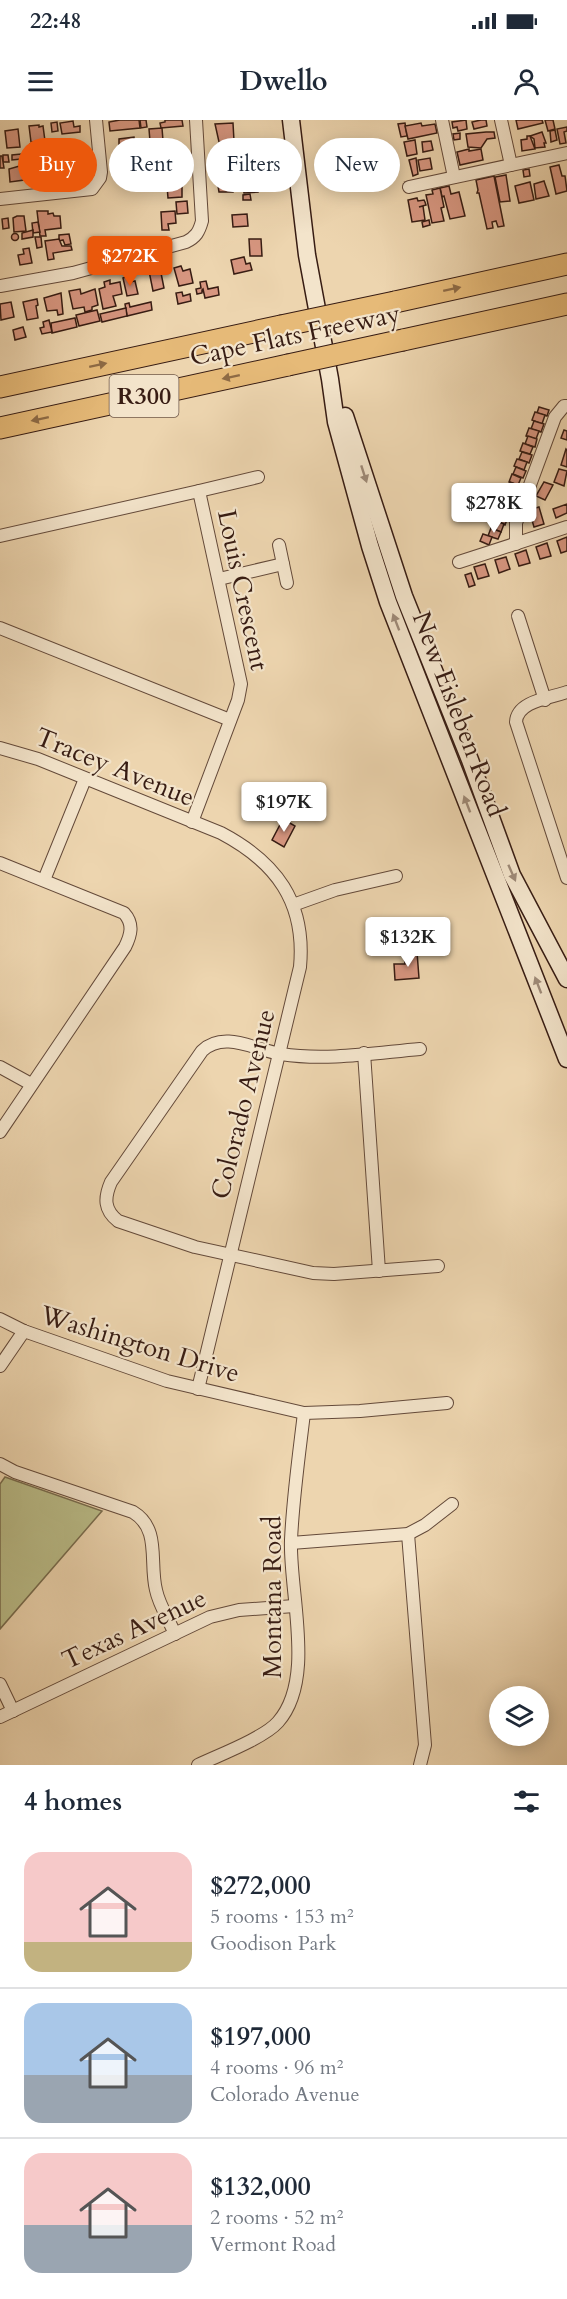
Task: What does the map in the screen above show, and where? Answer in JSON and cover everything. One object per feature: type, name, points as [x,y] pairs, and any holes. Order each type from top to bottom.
[{"type":"highway","name":"Cape Flats Freeway","points":[[0,387],[567,264]]},
{"type":"highway","name":"Cape Flats Freeway","points":[[0,428],[567,304]]},
{"type":"main road","name":"New Eisleben Road","points":[[291,120],[307,255],[336,422],[370,546],[388,602],[567,1059]]},
{"type":"main road","name":"New Eisleben Road","points":[[330,379],[347,421],[404,596],[470,760],[512,875],[567,979]]},
{"type":"street","points":[[0,200],[92,189],[100,178],[101,171],[96,120]]},
{"type":"street","points":[[0,286],[83,270],[154,252],[186,242],[194,237],[202,221],[196,120]]},
{"type":"street","points":[[442,120],[454,177]]},
{"type":"street","points":[[501,120],[511,165]]},
{"type":"street","points":[[409,187],[567,153]]},
{"type":"street","points":[[516,544],[516,523],[555,417],[564,406],[567,406]]},
{"type":"street","points":[[199,490],[258,477]]},
{"type":"street","name":"Louis Crescent","points":[[0,536],[199,490],[241,684],[238,700],[192,822]]},
{"type":"street","points":[[459,562],[567,527]]},
{"type":"street","points":[[279,545],[287,583]]},
{"type":"street","points":[[219,579],[283,564]]},
{"type":"street","points":[[518,616],[545,700]]},
{"type":"street","points":[[0,628],[230,720]]},
{"type":"street","points":[[567,692],[522,709],[518,712],[516,722],[567,878]]},
{"type":"street","name":"Tracey Avenue","points":[[0,748],[22,753],[245,846]]},
{"type":"street","points":[[44,880],[85,779]]},
{"type":"street","name":"Colorado Avenue","points":[[198,1389],[300,967],[302,948],[293,905],[282,884],[271,869],[245,846]]},
{"type":"street","points":[[0,863],[124,913],[131,924],[125,947],[0,1132]]},
{"type":"street","points":[[293,905],[335,890],[396,876]]},
{"type":"street","points":[[420,1049],[316,1057],[279,1054],[231,1041],[209,1044],[106,1192],[107,1208],[118,1221],[195,1247],[313,1273],[438,1266]]},
{"type":"street","points":[[364,1053],[380,1271]]},
{"type":"street","points":[[0,1067],[31,1084]]},
{"type":"street","name":"Washington Drive","points":[[0,1319],[24,1331],[167,1381],[304,1413],[360,1411],[447,1403]]},
{"type":"street","points":[[0,1366],[24,1331]]},
{"type":"street","name":"Montana Road","points":[[198,1765],[265,1732],[278,1723],[286,1710],[297,1680],[299,1664],[291,1543],[304,1413]]},
{"type":"street","points":[[0,1464],[15,1472],[133,1512],[141,1517],[150,1531],[158,1597],[175,1634]]},
{"type":"street","points":[[291,1543],[408,1534],[452,1504]]},
{"type":"street","points":[[408,1534],[425,1745],[420,1765]]},
{"type":"street","name":"Texas Avenue","points":[[0,1717],[210,1617],[227,1611],[294,1606]]},
{"type":"street","points":[[0,1684],[13,1711]]},
{"type":"green space","points":[[5,1477],[102,1511],[0,1629],[0,1484]]},
{"type":"building","points":[[139,120],[140,128],[110,131],[109,122]]},
{"type":"building","points":[[140,120],[146,120],[147,127],[141,128]]},
{"type":"building","points":[[165,120],[182,120],[183,126],[161,128],[160,123]]},
{"type":"building","points":[[466,120],[467,129],[458,131],[457,127],[453,128],[452,122]]},
{"type":"building","points":[[486,120],[487,126],[474,129],[472,122]]},
{"type":"building","points":[[516,120],[542,120],[543,123],[518,129]]},
{"type":"building","points":[[545,120],[553,120],[555,129],[548,131]]},
{"type":"building","points":[[73,121],[74,127],[80,126],[80,132],[62,134],[60,123]]},
{"type":"building","points":[[57,122],[58,131],[52,132],[51,123]]},
{"type":"building","points":[[233,123],[234,138],[218,138],[215,124]]},
{"type":"building","points":[[405,123],[407,136],[401,137],[398,124]]},
{"type":"building","points":[[421,123],[422,126],[435,124],[437,133],[408,139],[405,126]]},
{"type":"building","points":[[29,126],[43,126],[45,138],[30,138]]},
{"type":"building","points":[[567,127],[567,131],[564,132],[566,143],[560,144],[557,129]]},
{"type":"building","points":[[162,128],[163,138],[150,138],[149,129]]},
{"type":"building","points":[[18,129],[18,147],[7,148],[5,131]]},
{"type":"building","points":[[555,130],[557,140],[551,142],[550,131]]},
{"type":"building","points":[[494,132],[495,138],[487,139],[481,148],[468,147],[466,134]]},
{"type":"building","points":[[542,132],[545,147],[535,148],[534,139],[530,136]]},
{"type":"building","points":[[460,133],[460,139],[454,140],[453,134]]},
{"type":"building","points":[[527,136],[530,136],[535,149],[522,151],[521,140],[527,139]]},
{"type":"building","points":[[415,140],[417,154],[407,156],[404,142]]},
{"type":"building","points":[[431,141],[433,150],[423,152],[422,142]]},
{"type":"building","points":[[469,149],[469,151],[481,149],[483,160],[460,165],[457,152]]},
{"type":"building","points":[[18,154],[18,159],[12,160],[12,155]]},
{"type":"building","points":[[3,155],[8,155],[9,162],[3,162]]},
{"type":"building","points":[[0,156],[2,156],[4,168],[0,168]]},
{"type":"building","points":[[416,158],[418,174],[413,176],[409,160]]},
{"type":"building","points":[[430,158],[432,169],[420,171],[418,160]]},
{"type":"building","points":[[559,165],[562,176],[565,176],[567,191],[556,194],[550,167]]},
{"type":"building","points":[[18,166],[18,181],[10,182],[9,169]]},
{"type":"building","points":[[529,169],[530,176],[524,177],[523,170]]},
{"type":"building","points":[[506,175],[510,201],[500,202],[495,177]]},
{"type":"building","points":[[494,176],[504,226],[498,227],[496,221],[492,222],[493,228],[487,229],[479,193],[477,193],[476,180]]},
{"type":"building","points":[[544,181],[549,196],[536,199],[534,184]]},
{"type":"building","points":[[530,182],[534,200],[519,203],[515,186]]},
{"type":"building","points":[[449,186],[451,194],[459,192],[465,216],[450,219],[440,188]]},
{"type":"building","points":[[440,188],[444,221],[432,223],[426,195],[433,194],[432,190]]},
{"type":"building","points":[[168,192],[182,192],[182,197],[168,198]]},
{"type":"building","points":[[250,194],[251,200],[243,200],[243,195]]},
{"type":"building","points":[[417,198],[418,201],[424,200],[425,202],[426,205],[419,207],[423,206],[425,220],[412,222],[408,200]]},
{"type":"building","points":[[187,201],[188,213],[177,214],[176,202]]},
{"type":"building","points":[[37,211],[48,211],[48,214],[53,213],[54,216],[60,216],[61,228],[45,230],[46,236],[40,236]]},
{"type":"building","points":[[175,211],[176,223],[168,224],[169,230],[162,230],[161,212]]},
{"type":"building","points":[[247,214],[248,226],[233,227],[232,215]]},
{"type":"building","points":[[24,216],[26,231],[14,232],[13,218]]},
{"type":"building","points":[[8,218],[9,228],[3,229],[2,219]]},
{"type":"building","points":[[429,220],[430,225],[423,227],[422,222]]},
{"type":"building","points":[[38,222],[40,232],[33,233],[32,223]]},
{"type":"building","points":[[33,230],[33,237],[22,239],[22,233]]},
{"type":"building","points":[[15,233],[19,237],[15,241],[11,237]]},
{"type":"building","points":[[69,234],[71,244],[65,245],[63,240],[59,241],[59,235]]},
{"type":"building","points":[[35,237],[41,237],[42,247],[37,248]]},
{"type":"building","points":[[59,239],[62,246],[71,246],[72,250],[53,253],[54,259],[48,260],[45,241]]},
{"type":"building","points":[[249,239],[261,239],[262,256],[250,256]]},
{"type":"building","points":[[29,248],[32,263],[20,265],[18,255],[24,254],[23,249]]},
{"type":"building","points":[[244,257],[246,264],[250,263],[252,270],[234,274],[231,260]]},
{"type":"building","points":[[181,266],[183,271],[190,269],[193,283],[179,286],[174,268]]},
{"type":"building","points":[[160,268],[164,288],[153,291],[149,271]]},
{"type":"building","points":[[128,276],[130,282],[135,281],[138,294],[127,296],[123,278]]},
{"type":"building","points":[[110,280],[110,284],[120,282],[122,294],[113,296],[116,306],[103,309],[99,289],[105,287],[104,282]]},
{"type":"building","points":[[206,281],[208,289],[218,287],[219,295],[205,298],[203,289],[202,293],[197,294],[196,289],[201,288],[200,282]]},
{"type":"building","points":[[80,289],[81,294],[95,289],[98,305],[92,307],[92,310],[85,312],[84,307],[73,309],[69,291]]},
{"type":"building","points":[[182,292],[183,296],[190,294],[191,301],[178,304],[176,293]]},
{"type":"building","points":[[61,293],[63,314],[58,315],[57,310],[47,311],[44,298]]},
{"type":"building","points":[[37,299],[38,318],[27,320],[23,302]]},
{"type":"building","points":[[11,302],[14,317],[1,320],[0,304]]},
{"type":"building","points":[[151,302],[152,310],[127,316],[125,304],[129,303],[130,307]]},
{"type":"building","points":[[126,308],[127,316],[102,322],[100,314]]},
{"type":"building","points":[[97,310],[100,321],[79,326],[76,315]]},
{"type":"building","points":[[75,318],[77,327],[52,333],[51,323]]},
{"type":"building","points":[[49,320],[52,332],[42,334],[40,328],[44,327],[43,322]]},
{"type":"building","points":[[23,327],[26,337],[15,340],[13,330]]},
{"type":"building","points":[[539,407],[549,410],[547,416],[537,413]]},
{"type":"building","points":[[535,412],[545,415],[542,424],[532,420]]},
{"type":"building","points":[[534,421],[544,424],[541,432],[531,429]]},
{"type":"building","points":[[529,428],[539,431],[536,439],[526,436]]},
{"type":"building","points":[[564,430],[567,431],[567,440],[561,438]]},
{"type":"building","points":[[528,436],[537,439],[535,447],[525,444]]},
{"type":"building","points":[[523,443],[533,447],[530,454],[520,451]]},
{"type":"building","points":[[567,450],[567,467],[561,465]]},
{"type":"building","points":[[522,452],[532,455],[529,463],[519,459]]},
{"type":"building","points":[[517,459],[527,462],[524,470],[514,466]]},
{"type":"building","points":[[516,467],[526,471],[523,478],[513,474]]},
{"type":"building","points":[[559,469],[567,471],[564,486],[554,482]]},
{"type":"building","points":[[512,474],[521,478],[518,485],[509,482]]},
{"type":"building","points":[[510,482],[520,486],[517,494],[508,490]]},
{"type":"building","points":[[544,482],[553,485],[545,500],[536,496]]},
{"type":"building","points":[[506,490],[515,493],[513,501],[503,497]]},
{"type":"building","points":[[504,498],[514,501],[511,509],[501,506]]},
{"type":"building","points":[[567,504],[567,513],[556,518],[553,509]]},
{"type":"building","points":[[500,505],[509,509],[506,516],[497,513]]},
{"type":"building","points":[[539,507],[544,524],[534,527],[529,510]]},
{"type":"building","points":[[498,513],[508,517],[505,525],[496,521]]},
{"type":"building","points":[[494,520],[504,524],[501,532],[491,528]]},
{"type":"building","points":[[491,528],[501,532],[498,539],[488,536]]},
{"type":"building","points":[[483,534],[492,537],[489,545],[480,541]]},
{"type":"building","points":[[567,537],[567,551],[561,553],[557,541]]},
{"type":"building","points":[[547,543],[551,556],[540,559],[536,547]]},
{"type":"building","points":[[526,550],[530,563],[519,566],[515,554]]},
{"type":"building","points":[[506,557],[510,569],[499,573],[495,560]]},
{"type":"building","points":[[485,564],[489,576],[478,579],[474,567]]},
{"type":"building","points":[[471,573],[475,585],[469,587],[465,575]]},
{"type":"building","points":[[283,819],[295,826],[284,847],[272,840]]},
{"type":"building","points":[[417,952],[419,978],[395,980],[394,964],[405,964],[404,954]]}]
